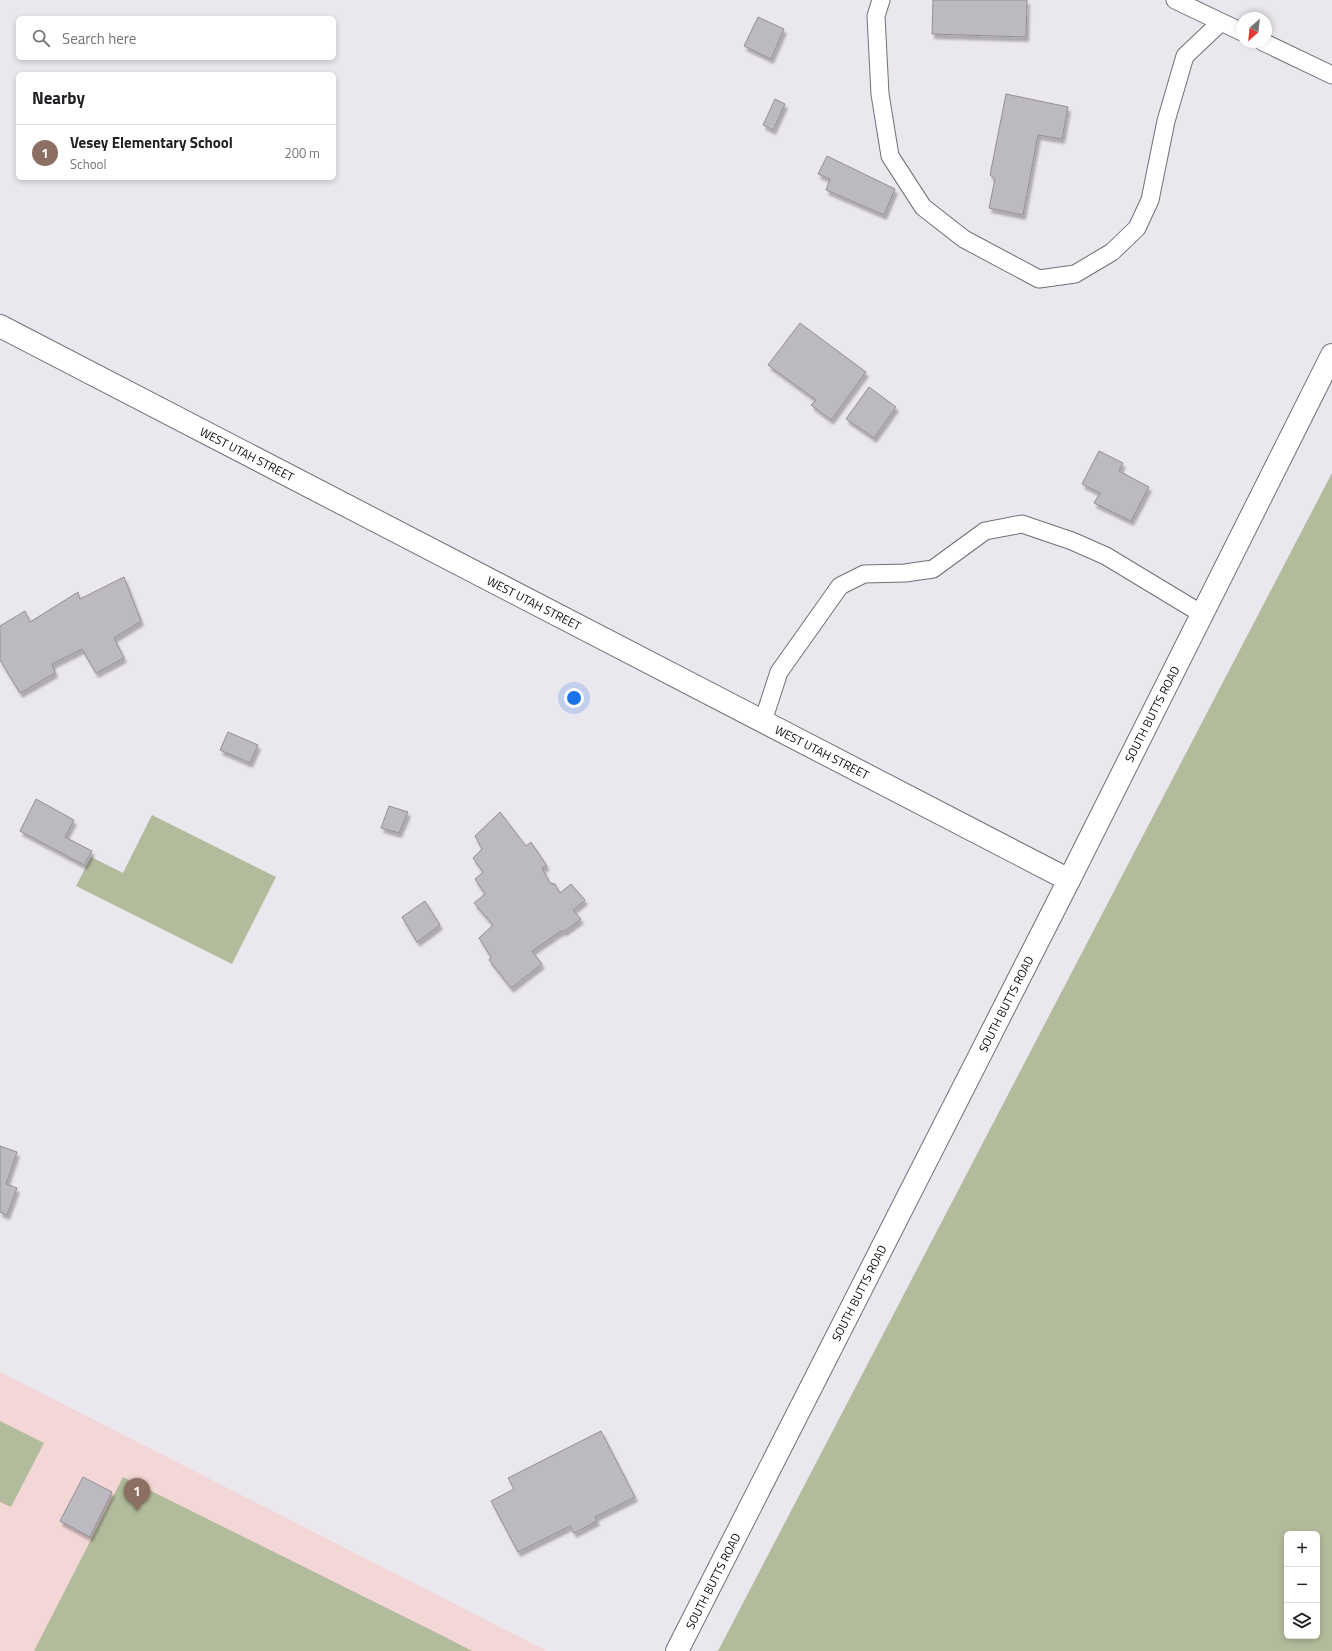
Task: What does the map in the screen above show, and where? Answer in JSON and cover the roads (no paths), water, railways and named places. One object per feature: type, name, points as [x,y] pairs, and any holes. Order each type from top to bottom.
[{"type":"street","name":"WEST UTAH STREET","points":[[0,326],[1069,880]]},
{"type":"street","name":"SOUTH BUTTS ROAD","points":[[677,1651],[1069,880],[1332,355]]},
{"type":"lane","points":[[881,0],[876,16],[880,94],[890,156],[922,207],[964,238],[1039,279],[1075,274],[1112,252],[1137,228],[1150,200],[1166,121],[1184,56],[1221,22]]},
{"type":"lane","points":[[1175,0],[1236,29]]},
{"type":"lane","points":[[1272,46],[1332,75]]},
{"type":"lane","points":[[763,721],[779,672],[840,586],[864,574],[906,573],[933,569],[985,531],[1022,524],[1072,541],[1106,556],[1202,614]]},
{"type":"place","name":"Vesey Elementary School","points":[[137,1511]]}]
